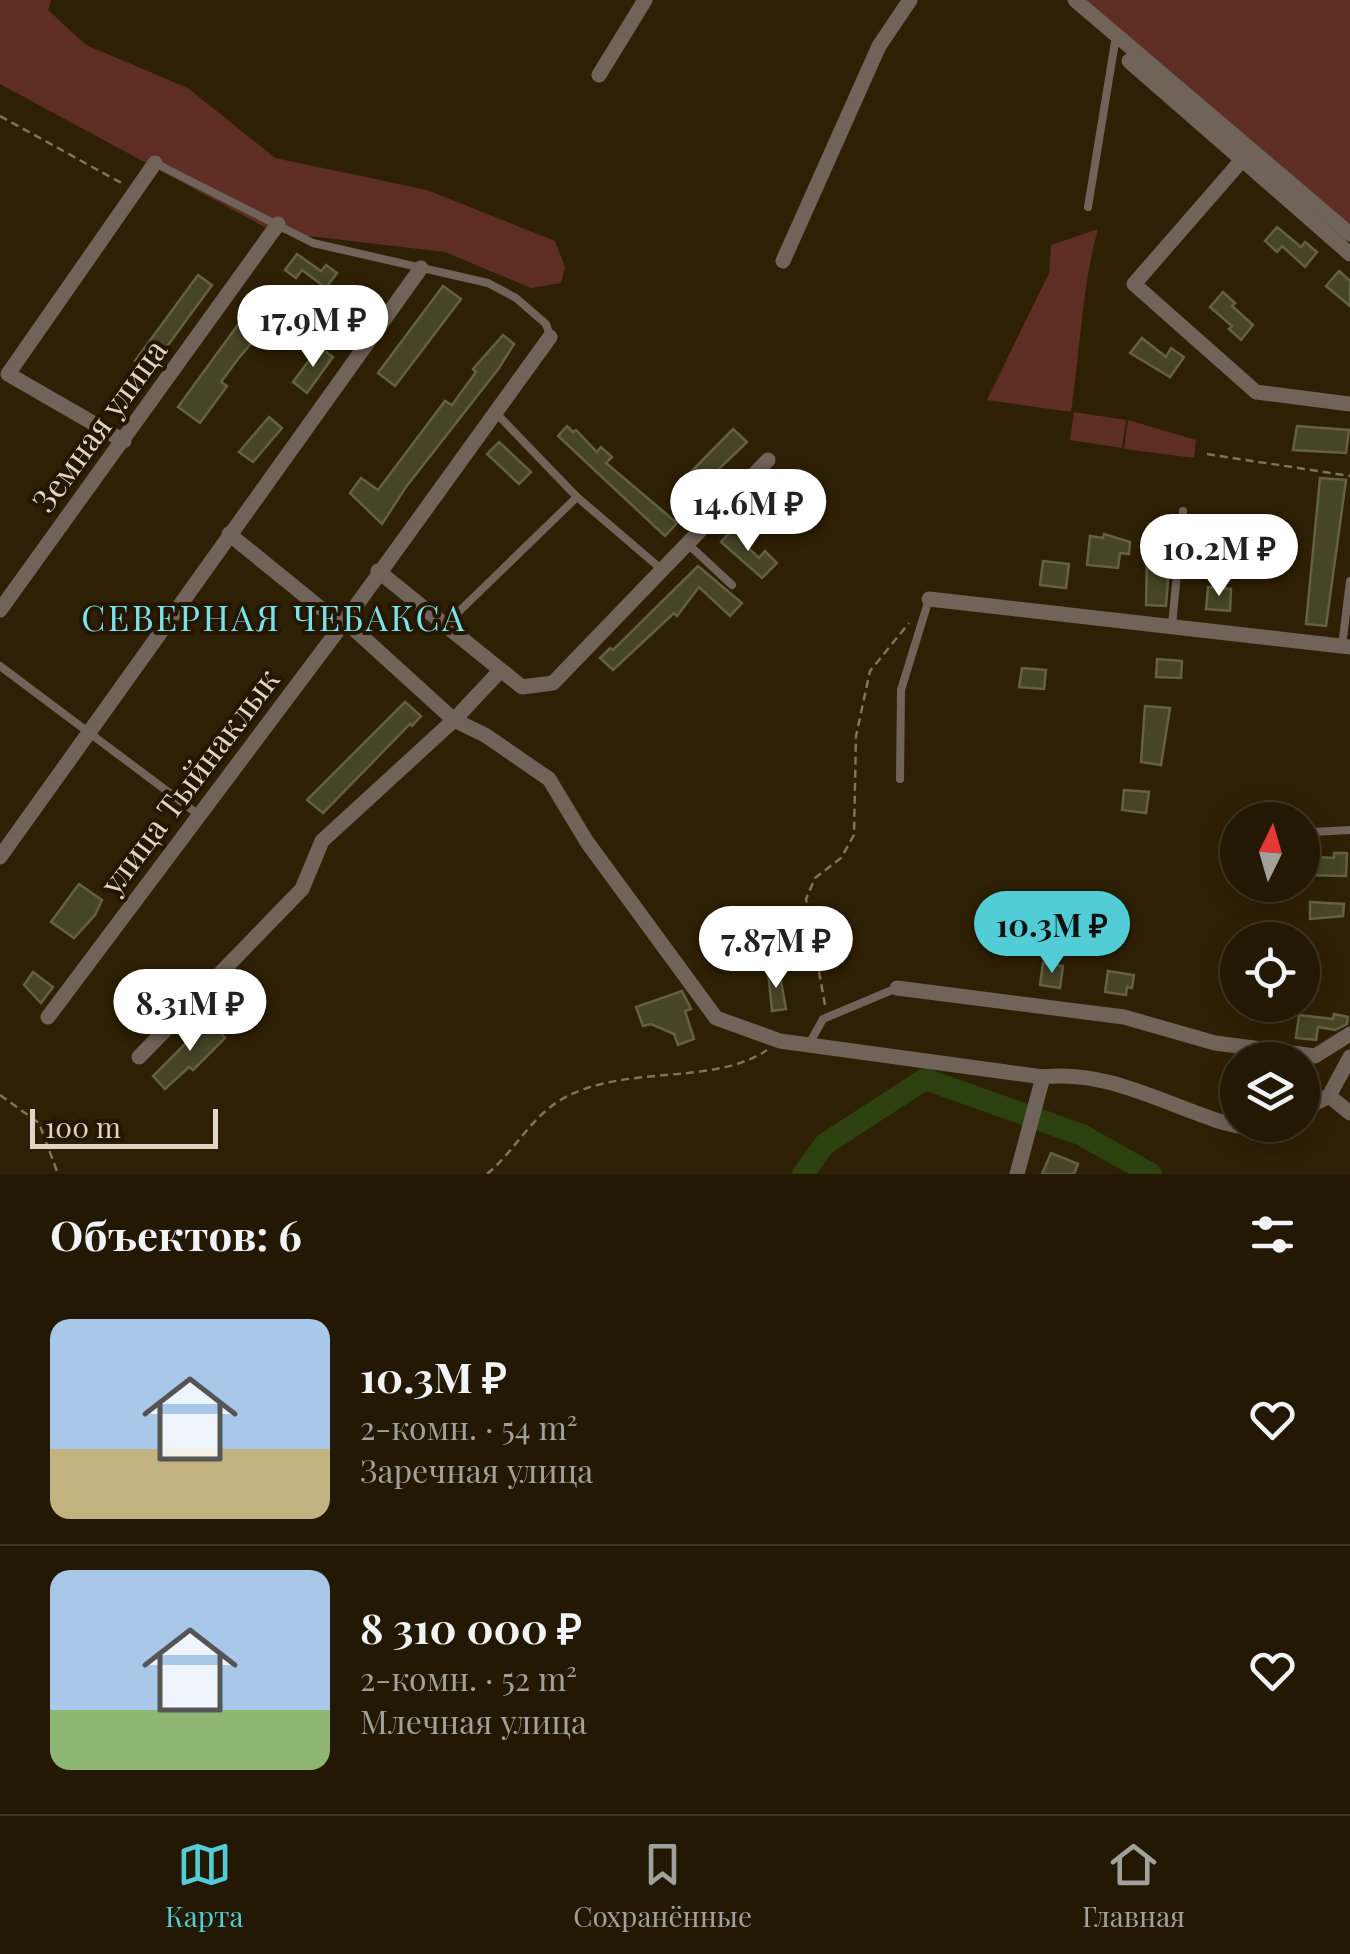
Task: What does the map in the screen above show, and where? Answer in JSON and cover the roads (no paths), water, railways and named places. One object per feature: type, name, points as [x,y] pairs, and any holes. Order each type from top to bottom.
[{"type":"street","points":[[600,75],[645,0]]},
{"type":"street","points":[[783,261],[879,46],[910,0]]},
{"type":"street","points":[[1075,0],[1350,234]]},
{"type":"street","points":[[1129,61],[1350,254]]},
{"type":"street","points":[[1242,160],[1134,284],[1256,392],[1350,404]]},
{"type":"street","points":[[124,441],[8,374],[155,163]]},
{"type":"street","name":"Земная улица","points":[[0,610],[278,224]]},
{"type":"street","points":[[0,857],[421,268]]},
{"type":"street","name":"улица Тыйнаклык","points":[[48,1017],[345,620],[550,336]]},
{"type":"street","points":[[378,571],[522,687],[553,683],[768,460]]},
{"type":"street","points":[[229,534],[320,607],[345,620],[454,720],[486,735],[549,779],[588,842],[716,1018],[780,1040],[1042,1077],[1071,1074],[1117,1083],[1220,1121]]},
{"type":"street","points":[[929,598],[1346,646]]},
{"type":"street","points":[[139,1057],[302,889],[322,842],[454,720],[500,671]]},
{"type":"street","points":[[896,988],[1124,1016],[1216,1043],[1314,1056],[1350,1034]]},
{"type":"street","points":[[1320,1101],[1329,1096],[1350,1058]]},
{"type":"street","points":[[1017,1174],[1042,1077]]},
{"type":"street","points":[[1329,1096],[1350,1114]]},
{"type":"lane","points":[[1088,207],[1116,36]]},
{"type":"lane","points":[[155,163],[313,243],[488,283],[516,298],[546,324],[550,336]]},
{"type":"lane","points":[[496,414],[577,496],[660,568]]},
{"type":"lane","points":[[444,626],[577,496]]},
{"type":"lane","points":[[1172,625],[1184,511]]},
{"type":"lane","points":[[688,544],[732,585]]},
{"type":"lane","points":[[1346,646],[1350,581]]},
{"type":"lane","points":[[900,778],[901,690],[929,598]]},
{"type":"lane","points":[[0,666],[199,815]]},
{"type":"lane","points":[[1320,832],[1350,830]]},
{"type":"lane","points":[[808,1044],[823,1020],[896,988]]},
{"type":"waterway","points":[[803,1174],[825,1144],[925,1079],[1082,1135],[1151,1174]]},
{"type":"district","name":"СЕВЕРНАЯ ЧЕБАКСА","points":[[274,619]]}]
